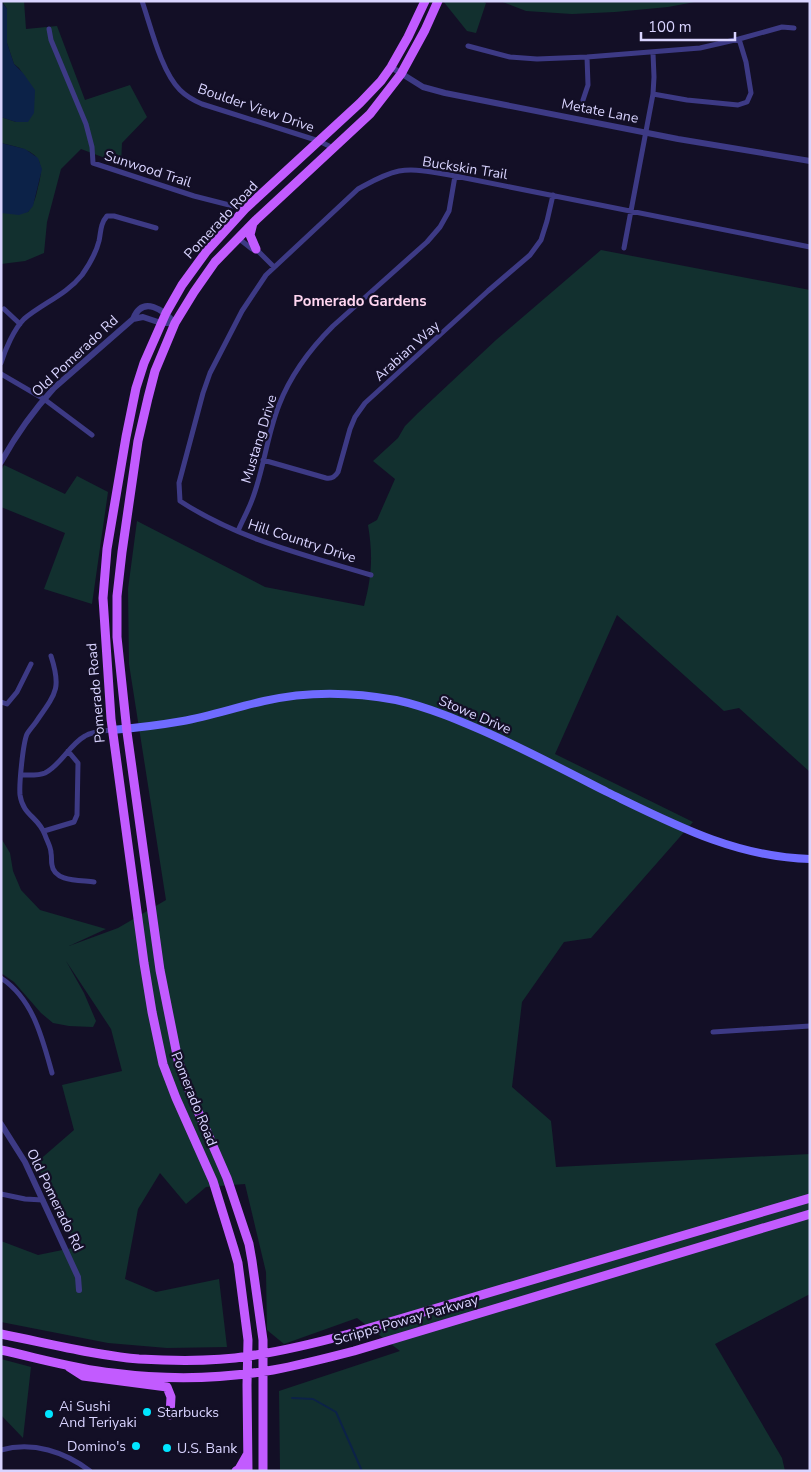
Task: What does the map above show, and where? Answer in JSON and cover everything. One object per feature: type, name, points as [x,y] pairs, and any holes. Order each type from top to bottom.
[{"type":"main road","name":"Pomerado Road","points":[[248,1471],[248,1340],[242,1286],[234,1248],[213,1182],[176,1098],[164,1064],[155,1029],[144,963],[112,730],[104,639],[103,598],[107,549],[136,388],[144,363],[161,323],[182,285],[206,252],[245,210],[360,104],[381,81],[413,28],[425,1]]},
{"type":"main road","name":"Pomerado Road","points":[[263,1471],[263,1340],[257,1288],[249,1244],[227,1178],[190,1094],[178,1060],[160,970],[127,729],[118,637],[117,596],[122,552],[138,441],[148,398],[155,371],[176,323],[194,292],[215,262],[253,222],[370,114],[401,74],[425,30],[438,1]]},
{"type":"main road","points":[[238,238],[237,226],[244,218],[245,210]]},
{"type":"main road","points":[[253,222],[250,235],[256,249]]},
{"type":"main road","name":"Stowe Drive","points":[[112,730],[184,721],[265,700],[294,696],[322,694],[356,695],[395,700],[423,707],[503,740],[698,835],[746,850],[774,856],[810,859]]},
{"type":"main road","name":"Scripps Poway Parkway","points":[[1,1334],[71,1349],[139,1359],[180,1360],[248,1357],[308,1345],[349,1334],[810,1198]]},
{"type":"main road","name":"Scripps Poway Parkway","points":[[1,1350],[67,1365],[137,1376],[189,1378],[248,1374],[308,1363],[354,1351],[810,1214]]},
{"type":"main road","points":[[67,1365],[83,1376],[167,1387],[171,1397],[170,1415]]},
{"type":"main road","points":[[236,1471],[248,1452]]},
{"type":"street","name":"Boulder View Drive","points":[[142,1],[163,62],[170,77],[180,91],[202,104],[319,141],[333,148]]},
{"type":"street","points":[[468,46],[510,57],[537,60],[700,48],[782,26],[794,28]]},
{"type":"street","name":"Sunwood Trail","points":[[49,29],[51,40],[86,124],[92,147],[93,163],[194,196],[245,210]]},
{"type":"street","points":[[653,94],[687,100],[738,105],[747,102],[750,93],[746,62],[739,39]]},
{"type":"street","points":[[624,248],[653,94],[653,52]]},
{"type":"street","points":[[583,100],[588,85],[587,57]]},
{"type":"street","name":"Metate Lane","points":[[391,67],[422,86],[445,93],[646,133],[810,161]]},
{"type":"street","name":"Buckskin Trail","points":[[178,494],[179,483],[202,393],[210,373],[242,311],[266,274],[358,189],[376,179],[399,171],[423,171],[455,176],[810,247]]},
{"type":"street","name":"Mustang Drive","points":[[238,532],[252,500],[273,421],[280,403],[301,364],[332,326],[427,242],[440,227],[449,211],[455,176]]},
{"type":"street","name":"Arabian Way","points":[[264,460],[326,478],[335,476],[338,472],[355,417],[365,403],[530,255],[541,240],[553,195]]},
{"type":"street","points":[[1,363],[7,347],[20,324],[64,293],[81,277],[94,255],[102,221],[107,216],[114,216],[156,228]]},
{"type":"street","points":[[238,238],[252,249],[256,249],[274,267]]},
{"type":"street","name":"Old Pomerado Rd","points":[[1,462],[26,422],[44,399],[133,318],[140,308],[146,306],[166,313]]},
{"type":"street","points":[[4,309],[20,324]]},
{"type":"street","points":[[166,313],[176,323]]},
{"type":"street","name":"Old Pomerado Rd","points":[[133,318],[143,317],[161,323],[176,323]]},
{"type":"street","points":[[1,374],[44,399],[92,435]]},
{"type":"street","name":"Hill Country Drive","points":[[178,494],[180,501],[188,507],[238,532],[269,545],[371,575]]},
{"type":"street","points":[[51,656],[57,680],[54,694],[28,733],[24,743],[20,793],[22,804],[26,812],[40,824],[44,831],[51,852],[52,867],[57,874],[65,878],[94,882]]},
{"type":"street","points":[[1,702],[7,704],[12,699],[30,664]]},
{"type":"street","points":[[21,775],[42,774],[52,768],[85,736],[95,732],[112,730]]},
{"type":"street","points":[[44,831],[74,822],[77,815],[78,763],[68,751]]},
{"type":"street","points":[[1,978],[12,985],[28,1006],[42,1038],[52,1072]]},
{"type":"street","points":[[713,1032],[810,1026]]},
{"type":"street","name":"Old Pomerado Rd","points":[[1,1124],[25,1162],[43,1200],[78,1278],[79,1290]]},
{"type":"street","points":[[1,1194],[25,1199],[43,1200]]},
{"type":"street","points":[[1,1450],[19,1447],[50,1450],[71,1458],[90,1471]]},
{"type":"green space","points":[[2,1],[24,1],[26,29],[57,26],[85,100],[130,85],[147,117],[122,143],[121,164],[81,149],[61,169],[47,222],[44,253],[25,261],[1,264],[1,213],[28,212],[36,194],[41,167],[34,155],[28,151],[1,143],[1,117],[16,122],[27,80],[14,64],[7,43],[7,9]]},
{"type":"green space","points":[[443,1],[482,1],[486,3],[476,33],[467,31]]},
{"type":"green space","points":[[500,1],[700,1],[668,7],[572,14],[526,11]]},
{"type":"green space","points":[[601,250],[810,290],[810,772],[739,708],[724,711],[617,615],[555,754],[693,822],[591,938],[564,942],[522,1002],[512,1087],[551,1121],[556,1167],[810,1154],[810,1294],[715,1344],[782,1458],[785,1471],[280,1471],[279,1391],[400,1351],[357,1318],[284,1344],[267,1330],[266,1272],[245,1184],[206,1187],[186,1204],[160,1173],[138,1209],[125,1279],[156,1292],[219,1279],[227,1347],[167,1348],[108,1343],[1,1322],[1,1241],[38,1255],[77,1247],[36,1163],[74,1130],[62,1085],[122,1071],[111,1029],[66,961],[84,993],[96,1021],[93,1027],[53,1023],[41,1013],[14,982],[1,973],[1,838],[10,853],[13,871],[21,890],[40,910],[106,929],[69,946],[118,928],[166,900],[129,664],[128,589],[137,521],[265,587],[364,606],[371,566],[368,525],[377,520],[395,479],[373,461],[398,438],[405,426],[418,413],[496,340]]},
{"type":"green space","points":[[4,465],[65,494],[77,476],[108,492],[92,604],[44,589],[65,533],[1,507],[1,471]]},
{"type":"green space","points":[[1,1359],[31,1367],[23,1438],[1,1415]]},
{"type":"water","points":[[1,1],[7,9],[7,43],[14,64],[35,90],[34,113],[28,122],[16,122],[1,117]]},
{"type":"water","points":[[1,143],[25,149],[38,158],[42,169],[33,206],[28,212],[19,215],[1,213]]},
{"type":"waterway","points":[[292,1398],[313,1399],[336,1412],[362,1471]]},
{"type":"place","name":"Starbucks","points":[[147,1412]]},
{"type":"place","name":"Ai Sushi And Teriyaki","points":[[49,1414]]},
{"type":"place","name":"Domino's","points":[[136,1446]]},
{"type":"place","name":"U.S. Bank","points":[[167,1448]]},
{"type":"district","name":"Pomerado Gardens","points":[[360,301]]}]
